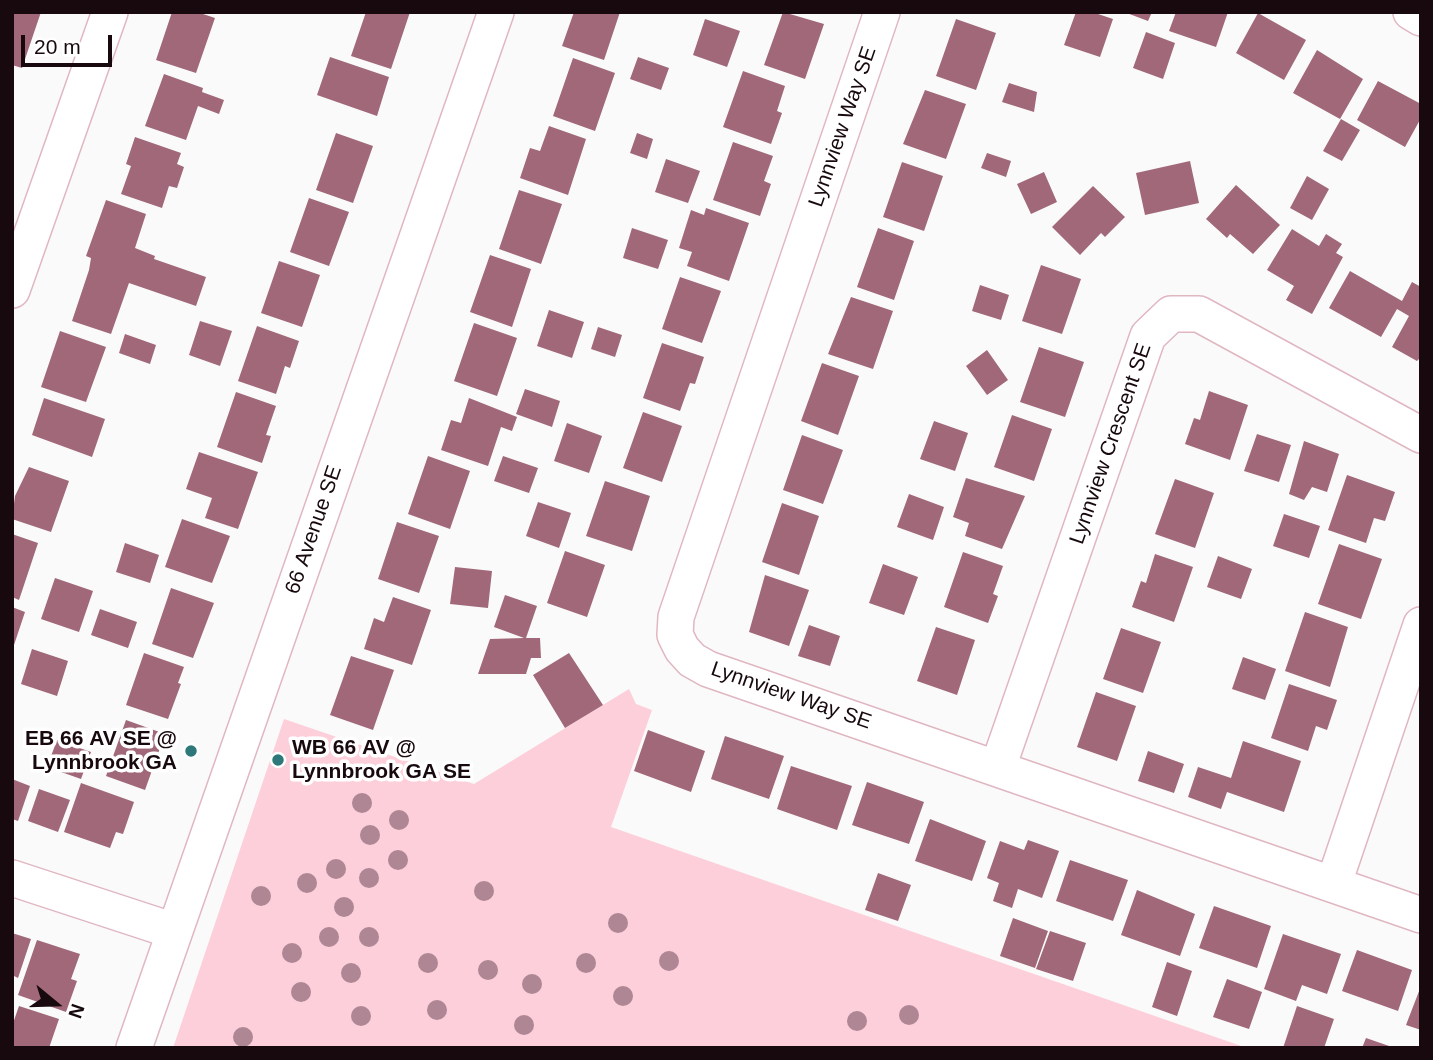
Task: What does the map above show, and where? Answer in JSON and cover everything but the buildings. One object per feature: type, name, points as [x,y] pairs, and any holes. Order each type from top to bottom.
[{"type":"street","points":[[12,290],[110,12]]},
{"type":"street","name":"66 Avenue SE","points":[[134,1048],[496,12]]},
{"type":"street","name":"Lynnview Way SE","points":[[882,12],[677,617],[675,635],[692,660],[708,668],[1421,915]]},
{"type":"street","points":[[1411,12],[1421,18]]},
{"type":"street","name":"Lynnview Crescent SE","points":[[998,767],[1148,336],[1171,314],[1199,314],[1421,435]]},
{"type":"street","points":[[1334,883],[1421,625]]},
{"type":"street","points":[[12,878],[174,931]]},
{"type":"shaded area","points":[[629,689],[636,704],[652,710],[611,827],[1247,1048],[173,1048],[284,719],[474,784]]},
{"type":"place","name":"EB 66 AV SE @ Lynnbrook GA","points":[[191,751]]},
{"type":"place","name":"WB 66 AV @ Lynnbrook GA SE","points":[[278,760]]}]
